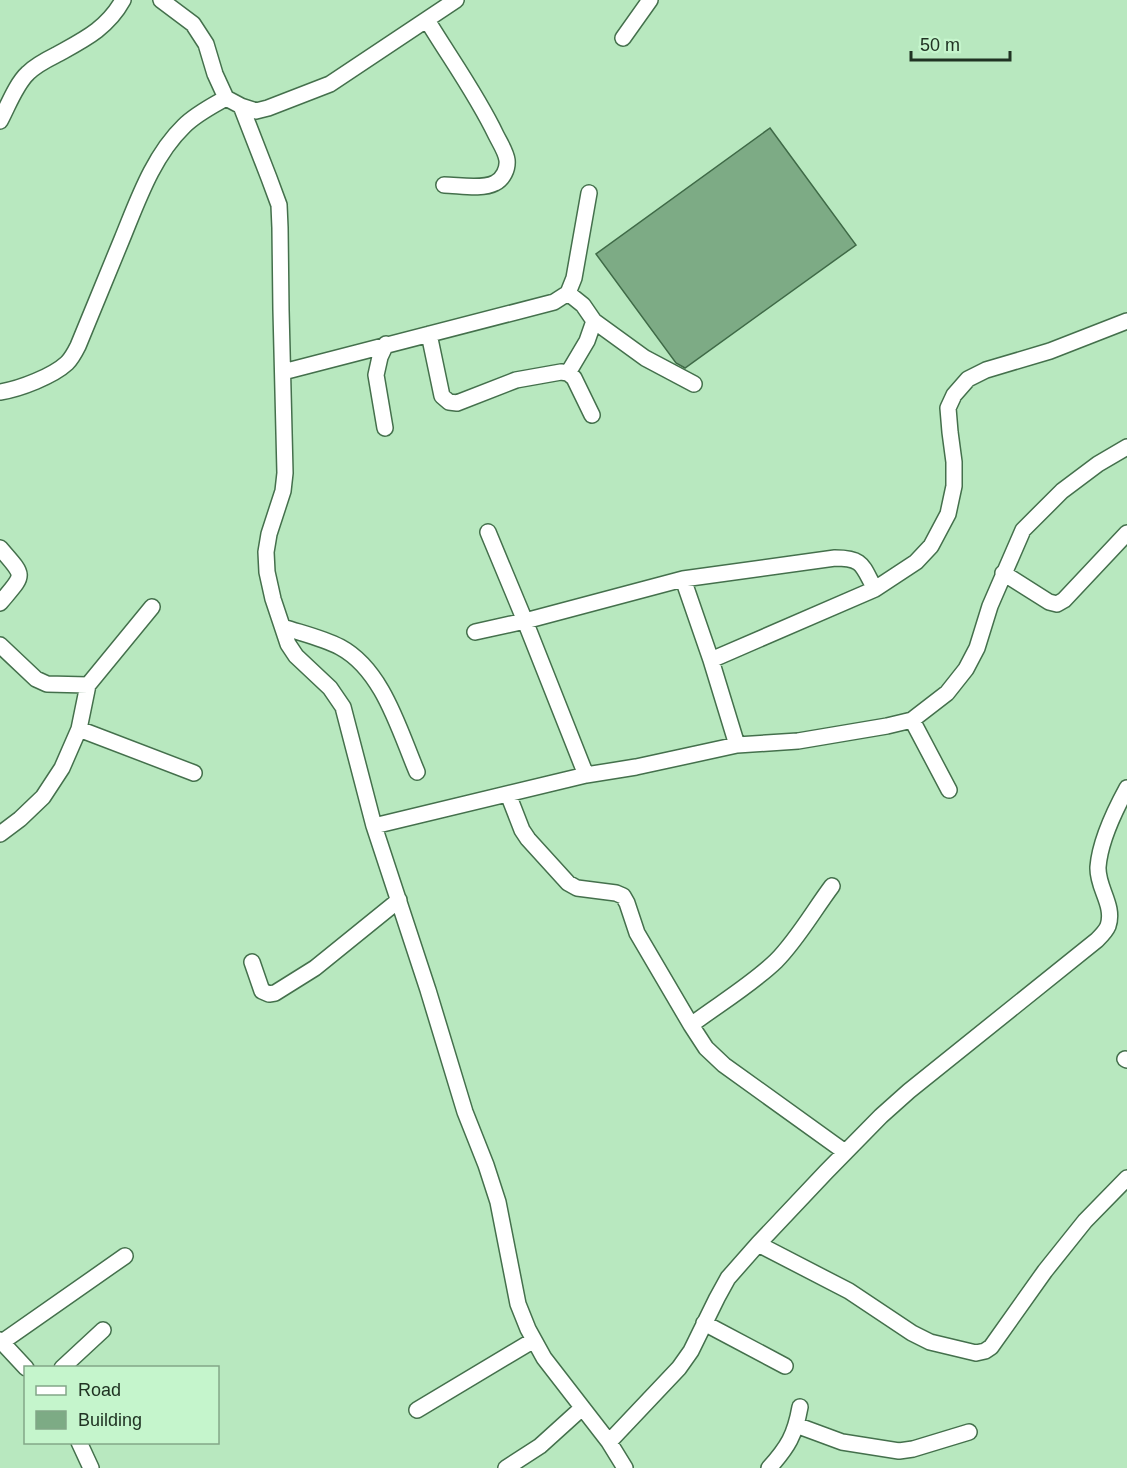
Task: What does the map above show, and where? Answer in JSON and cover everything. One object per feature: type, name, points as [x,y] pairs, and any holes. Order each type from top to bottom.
[{"type":"street","points":[[0,121],[27,73],[100,29],[116,12],[123,0]]},
{"type":"street","points":[[161,0],[192,24],[206,44],[215,74],[226,98],[256,111],[330,84],[456,0]]},
{"type":"street","points":[[623,38],[650,0]]},
{"type":"street","points":[[427,20],[489,119],[507,157],[505,172],[494,184],[444,185]]},
{"type":"street","points":[[0,392],[33,382],[59,369],[72,357],[141,193],[160,157],[185,124],[226,98]]},
{"type":"street","points":[[241,106],[279,205],[285,473],[283,491],[268,534],[266,552],[267,572],[273,598],[288,644],[296,656],[330,688],[343,707],[374,826],[429,990],[465,1112],[498,1202],[518,1304],[544,1358],[609,1442],[625,1468]]},
{"type":"street","points":[[283,372],[554,302],[568,293],[574,278],[589,193]]},
{"type":"street","points":[[568,293],[583,305],[594,321],[645,358],[694,384]]},
{"type":"street","points":[[568,373],[587,340],[594,321]]},
{"type":"street","points":[[711,660],[875,589],[916,562],[931,546],[948,514],[954,486],[954,462],[948,408],[954,394],[968,379],[986,370],[1050,351],[1127,321]]},
{"type":"street","points":[[429,334],[442,396],[449,402],[457,403],[516,380],[561,372],[568,373],[574,378],[592,416]]},
{"type":"street","points":[[385,428],[376,375],[386,344]]},
{"type":"street","points":[[374,826],[586,775],[636,767],[736,745],[798,741],[912,720],[946,693],[966,669],[977,648],[990,606],[1023,530],[1062,491],[1098,464],[1127,447]]},
{"type":"street","points":[[488,532],[586,775]]},
{"type":"street","points":[[1003,573],[1049,602],[1057,604],[1064,600],[1127,533]]},
{"type":"street","points":[[0,548],[18,569],[20,575],[18,581],[0,603]]},
{"type":"street","points":[[475,632],[683,579],[835,558],[856,560],[875,589]]},
{"type":"street","points":[[683,579],[711,660],[736,745]]},
{"type":"street","points":[[0,834],[43,797],[62,768],[79,729],[88,685],[152,606]]},
{"type":"street","points":[[283,627],[340,646],[373,676],[387,700],[417,772]]},
{"type":"street","points":[[0,645],[36,679],[47,684],[88,685]]},
{"type":"street","points":[[912,720],[949,790]]},
{"type":"street","points":[[79,729],[194,773]]},
{"type":"street","points":[[609,1442],[679,1368],[691,1351],[728,1278],[845,1152],[909,1091],[1097,940],[1108,927],[1111,911],[1101,886],[1098,869],[1111,823],[1127,788]]},
{"type":"street","points":[[508,794],[518,821],[528,839],[568,883],[577,888],[623,896],[637,933],[706,1048],[724,1065],[845,1152]]},
{"type":"street","points":[[1111,823],[1127,826]]},
{"type":"street","points":[[691,1025],[757,977],[776,960],[832,886]]},
{"type":"street","points":[[252,962],[261,991],[265,994],[275,993],[315,968],[399,900]]},
{"type":"street","points":[[758,1244],[849,1291],[912,1333],[930,1342],[976,1353],[985,1352],[1085,1221],[1127,1178]]},
{"type":"street","points":[[25,1366],[1,1341],[125,1256]]},
{"type":"street","points":[[704,1323],[785,1366]]},
{"type":"street","points":[[64,1366],[104,1330]]},
{"type":"street","points":[[417,1410],[534,1340]]},
{"type":"street","points":[[769,1468],[783,1453],[796,1425],[800,1407]]},
{"type":"street","points":[[506,1468],[540,1446],[582,1408]]},
{"type":"street","points":[[796,1425],[842,1442],[900,1451],[969,1432]]},
{"type":"street","points":[[79,1444],[91,1468]]},
{"type":"building","points":[[770,128],[856,245],[685,368],[676,363],[596,254]]}]
